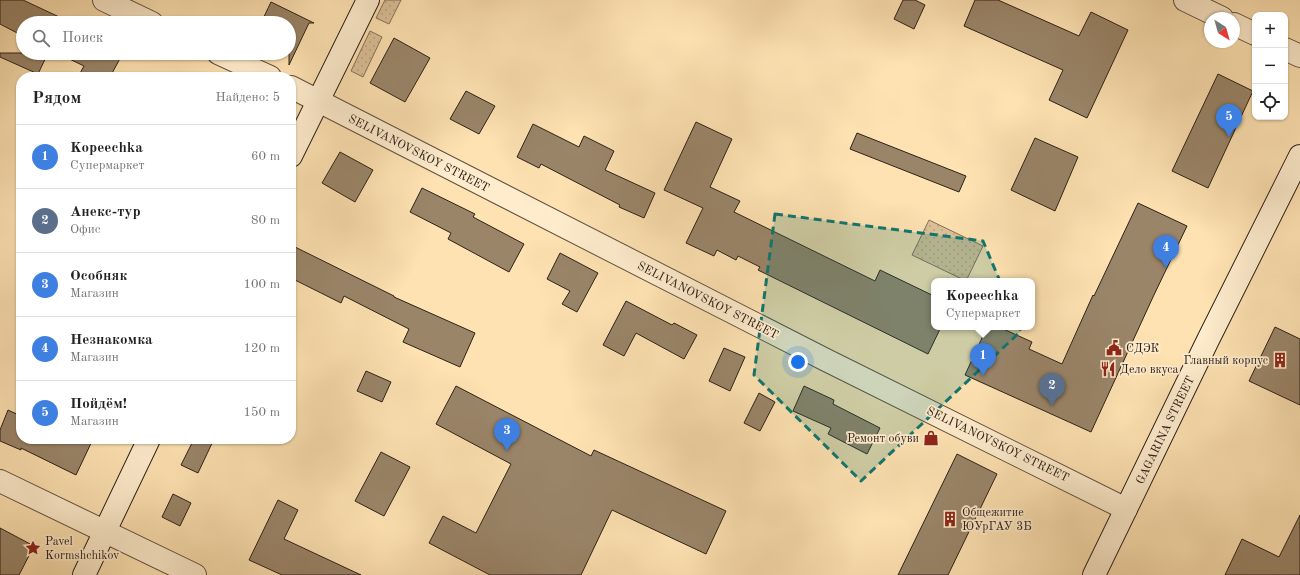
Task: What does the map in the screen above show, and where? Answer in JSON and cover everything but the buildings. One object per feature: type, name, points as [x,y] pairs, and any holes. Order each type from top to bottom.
[{"type":"street","points":[[104,0],[137,16]]},
{"type":"street","points":[[296,146],[368,0]]},
{"type":"street","points":[[1185,0],[1210,12]]},
{"type":"street","points":[[1240,27],[1252,33]]},
{"type":"street","points":[[1288,50],[1300,56]]},
{"type":"street","points":[[233,60],[259,72]]},
{"type":"street","name":"SELIVANOVSKOY STREET","points":[[296,90],[826,360],[1126,509]]},
{"type":"street","name":"GAGARINA STREET","points":[[1094,575],[1208,340],[1300,156]]},
{"type":"street","points":[[84,575],[147,444]]},
{"type":"street","points":[[0,481],[195,575]]},
{"type":"highlighted area","points":[[775,214],[983,241],[1021,331],[861,481],[754,375]]},
{"type":"shaded area","points":[[385,0],[401,0],[389,24],[376,18]]},
{"type":"shaded area","points":[[370,31],[382,37],[363,77],[351,71]]},
{"type":"shaded area","points":[[929,220],[983,246],[967,278],[960,278],[912,255]]},
{"type":"place","name":"Пойдём!","points":[[1229,137]]},
{"type":"place","name":"Незнакомка","points":[[1166,268]]},
{"type":"place","name":"СДЭК","points":[[1114,348]]},
{"type":"place","name":"Главный корпус","points":[[1280,360]]},
{"type":"place","name":"Дело вкуса","points":[[1108,369]]},
{"type":"place","name":"Kopeechka","points":[[983,376]]},
{"type":"place","name":"Анекс-тур","points":[[1052,406]]},
{"type":"place","name":"Ремонт обуви","points":[[931,438]]},
{"type":"place","name":"Особняк","points":[[507,451]]},
{"type":"place","name":"Общежитие ЮУрГАУ 3Б","points":[[950,519]]},
{"type":"place","name":"Pavel Kormshchikov","points":[[33,548]]}]
